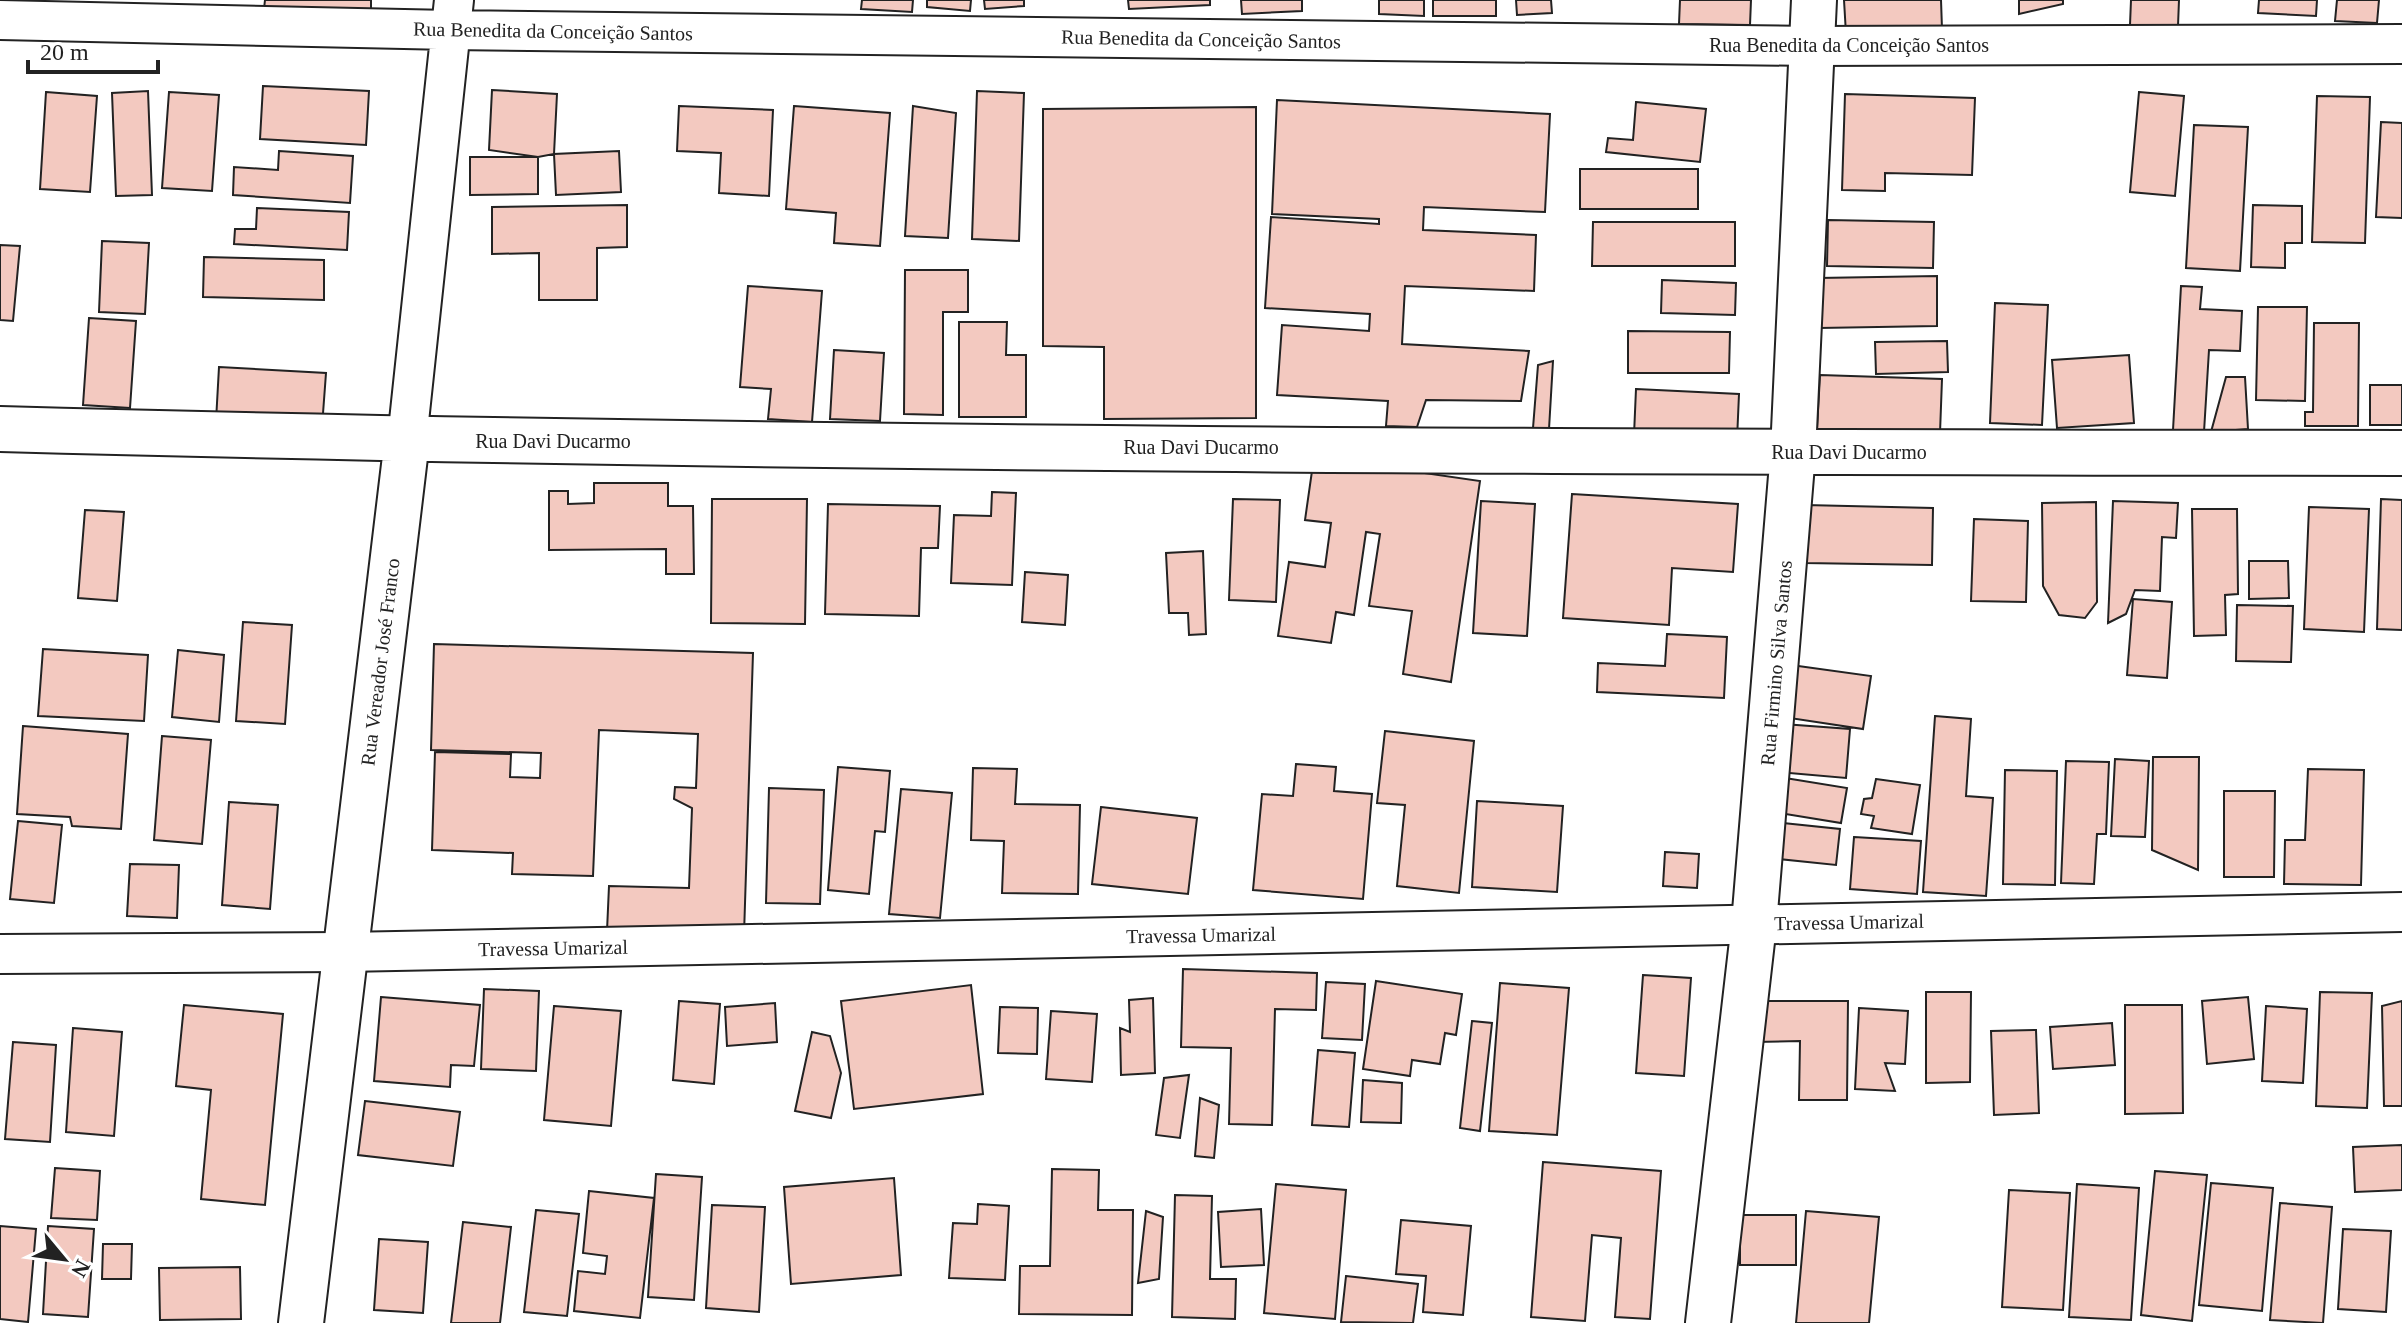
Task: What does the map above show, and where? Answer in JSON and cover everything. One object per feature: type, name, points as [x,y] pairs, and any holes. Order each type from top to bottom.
[{"type":"street","name":"Rua Firmino Silva Santos","points":[[1708,1323],[1754,924],[1793,452],[1814,0]]},
{"type":"street","name":"Rua Benedita da Conceição Santos","points":[[0,20],[452,15],[1812,46],[2402,44]]},
{"type":"street","name":"Rua Vereador José Franco","points":[[301,1323],[407,440],[452,15]]},
{"type":"street","name":"Rua Davi Ducarmo","points":[[0,429],[407,440],[1793,452],[2402,453]]},
{"type":"street","name":"Travessa Umarizal","points":[[0,954],[345,952],[2402,912]]},
{"type":"building","points":[[265,0],[371,0],[371,14],[264,9]]},
{"type":"building","points":[[862,0],[913,0],[912,12],[861,9]]},
{"type":"building","points":[[927,0],[971,0],[970,11],[927,7]]},
{"type":"building","points":[[984,0],[1024,0],[1024,6],[985,9]]},
{"type":"building","points":[[1128,0],[1210,0],[1210,5],[1129,9]]},
{"type":"building","points":[[1241,0],[1302,0],[1302,11],[1242,14]]},
{"type":"building","points":[[1379,0],[1424,0],[1424,16],[1379,14]]},
{"type":"building","points":[[1433,0],[1496,0],[1496,16],[1433,16]]},
{"type":"building","points":[[1516,0],[1551,0],[1552,13],[1517,15]]},
{"type":"building","points":[[1680,0],[1751,0],[1750,25],[1679,24]]},
{"type":"building","points":[[1844,0],[1941,0],[1942,29],[1846,34]]},
{"type":"building","points":[[2019,0],[2063,0],[2063,4],[2019,14]]},
{"type":"building","points":[[2131,0],[2179,0],[2178,26],[2130,25]]},
{"type":"building","points":[[2259,0],[2317,0],[2316,16],[2258,13]]},
{"type":"building","points":[[2337,0],[2379,0],[2377,23],[2335,21]]},
{"type":"building","points":[[263,86],[369,91],[366,145],[260,139]]},
{"type":"building","points":[[492,90],[557,94],[554,154],[538,157],[489,150]]},
{"type":"building","points":[[148,91],[152,195],[116,196],[112,93]]},
{"type":"building","points":[[977,91],[1024,93],[1019,241],[972,239]]},
{"type":"building","points":[[46,92],[97,96],[90,192],[40,189]]},
{"type":"building","points":[[169,92],[219,95],[212,191],[162,188]]},
{"type":"building","points":[[2139,92],[2184,96],[2175,196],[2130,192]]},
{"type":"building","points":[[1845,94],[1975,98],[1972,175],[1885,173],[1885,191],[1842,190]]},
{"type":"building","points":[[2317,96],[2370,97],[2365,243],[2312,242]]},
{"type":"building","points":[[1277,100],[1550,114],[1545,212],[1424,207],[1423,230],[1536,235],[1534,291],[1405,286],[1402,344],[1529,351],[1521,401],[1426,400],[1417,427],[1386,426],[1388,401],[1277,395],[1282,325],[1369,331],[1370,314],[1265,308],[1271,217],[1379,224],[1379,219],[1272,214]]},
{"type":"building","points":[[1636,102],[1706,109],[1700,162],[1606,152],[1608,138],[1633,140]]},
{"type":"building","points":[[679,106],[773,110],[769,196],[719,193],[721,153],[677,151]]},
{"type":"building","points":[[794,106],[890,113],[880,246],[834,243],[836,213],[786,209]]},
{"type":"building","points":[[913,106],[956,113],[948,238],[905,236]]},
{"type":"building","points":[[1256,107],[1256,418],[1104,419],[1104,347],[1043,346],[1043,109]]},
{"type":"building","points":[[2381,122],[2402,123],[2402,218],[2376,217]]},
{"type":"building","points":[[2194,125],[2248,127],[2240,271],[2186,268]]},
{"type":"building","points":[[279,151],[353,156],[350,203],[233,195],[234,167],[278,170]]},
{"type":"building","points":[[619,151],[621,192],[556,195],[554,154]]},
{"type":"building","points":[[470,157],[538,157],[538,194],[470,195]]},
{"type":"building","points":[[1580,169],[1698,169],[1698,209],[1580,209]]},
{"type":"building","points":[[627,205],[627,247],[597,248],[597,300],[539,300],[539,253],[492,254],[492,207]]},
{"type":"building","points":[[2253,205],[2302,206],[2302,243],[2285,243],[2285,268],[2251,267]]},
{"type":"building","points":[[257,208],[349,212],[347,250],[234,244],[235,229],[256,229]]},
{"type":"building","points":[[1828,220],[1934,222],[1933,268],[1827,266]]},
{"type":"building","points":[[1593,222],[1735,222],[1735,266],[1592,266]]},
{"type":"building","points":[[102,241],[149,243],[145,314],[99,312]]},
{"type":"building","points":[[0,245],[20,246],[13,321],[0,320]]},
{"type":"building","points":[[204,257],[324,260],[324,300],[203,297]]},
{"type":"building","points":[[905,270],[968,270],[968,312],[943,312],[943,415],[904,414]]},
{"type":"building","points":[[1937,276],[1937,326],[1819,328],[1818,278]]},
{"type":"building","points":[[1662,280],[1736,283],[1735,315],[1661,313]]},
{"type":"building","points":[[748,286],[822,291],[812,422],[768,419],[771,389],[740,387]]},
{"type":"building","points":[[2181,286],[2202,287],[2200,309],[2242,311],[2240,351],[2209,350],[2204,432],[2173,430]]},
{"type":"building","points":[[1995,303],[2048,305],[2042,425],[1990,423]]},
{"type":"building","points":[[2258,307],[2307,307],[2305,401],[2256,400]]},
{"type":"building","points":[[89,318],[136,321],[130,408],[83,405]]},
{"type":"building","points":[[959,322],[1007,322],[1006,355],[1026,355],[1026,417],[959,417]]},
{"type":"building","points":[[2314,323],[2359,323],[2358,426],[2305,426],[2305,412],[2313,412]]},
{"type":"building","points":[[1628,331],[1730,332],[1729,373],[1628,373]]},
{"type":"building","points":[[1947,341],[1948,372],[1876,374],[1875,342]]},
{"type":"building","points":[[834,350],[884,353],[880,421],[830,419]]},
{"type":"building","points":[[2129,355],[2134,423],[2057,428],[2052,360]]},
{"type":"building","points":[[1553,361],[1549,429],[1533,428],[1538,365]]},
{"type":"building","points":[[219,367],[326,373],[322,427],[216,421]]},
{"type":"building","points":[[1820,375],[1942,379],[1940,433],[1817,429]]},
{"type":"building","points":[[2226,377],[2245,377],[2248,429],[2211,432]]},
{"type":"building","points":[[2370,385],[2402,385],[2402,425],[2370,425]]},
{"type":"building","points":[[1636,389],[1739,394],[1737,440],[1634,435]]},
{"type":"building","points":[[1314,457],[1480,481],[1451,682],[1403,674],[1412,611],[1369,606],[1380,534],[1366,532],[1354,615],[1336,612],[1331,643],[1278,636],[1289,562],[1325,567],[1331,523],[1305,520]]},
{"type":"building","points":[[594,483],[668,483],[668,506],[693,506],[694,574],[666,574],[666,549],[549,550],[549,491],[568,491],[568,504],[594,503]]},
{"type":"building","points":[[992,492],[1016,493],[1012,585],[951,583],[954,515],[991,516]]},
{"type":"building","points":[[1572,494],[1738,504],[1733,572],[1672,568],[1669,625],[1563,618]]},
{"type":"building","points":[[712,499],[807,499],[805,624],[711,623]]},
{"type":"building","points":[[1233,499],[1280,500],[1276,602],[1229,600]]},
{"type":"building","points":[[2381,499],[2402,500],[2402,630],[2377,629]]},
{"type":"building","points":[[1481,501],[1535,504],[1527,636],[1473,633]]},
{"type":"building","points":[[2113,501],[2178,503],[2176,538],[2162,537],[2160,591],[2135,590],[2126,614],[2108,623]]},
{"type":"building","points":[[2096,502],[2097,602],[2085,618],[2059,615],[2043,586],[2042,503]]},
{"type":"building","points":[[828,504],[940,506],[938,548],[921,548],[919,616],[825,614]]},
{"type":"building","points":[[1805,505],[1933,508],[1932,565],[1804,563]]},
{"type":"building","points":[[2309,507],[2369,509],[2364,632],[2304,629]]},
{"type":"building","points":[[2192,509],[2237,509],[2238,594],[2225,595],[2226,635],[2194,636]]},
{"type":"building","points":[[85,510],[124,512],[117,601],[78,598]]},
{"type":"building","points":[[1974,519],[2028,521],[2026,602],[1971,601]]},
{"type":"building","points":[[1203,551],[1206,634],[1189,635],[1188,613],[1169,613],[1166,553]]},
{"type":"building","points":[[2249,561],[2288,561],[2289,598],[2249,599]]},
{"type":"building","points":[[1025,572],[1068,575],[1065,625],[1022,622]]},
{"type":"building","points":[[2133,599],[2172,602],[2167,678],[2127,675]]},
{"type":"building","points":[[2237,605],[2293,606],[2291,662],[2236,661]]},
{"type":"building","points":[[243,622],[292,625],[285,724],[236,721]]},
{"type":"building","points":[[1667,634],[1727,637],[1724,698],[1597,692],[1598,663],[1665,666]]},
{"type":"building","points":[[434,644],[753,653],[744,935],[607,931],[609,886],[689,888],[692,808],[674,799],[675,787],[696,788],[698,734],[599,730],[593,876],[512,874],[513,853],[432,850],[435,752],[511,754],[510,777],[540,778],[541,753],[431,750]]},
{"type":"building","points":[[43,649],[148,655],[144,721],[38,716]]},
{"type":"building","points":[[178,650],[224,655],[219,722],[172,717]]},
{"type":"building","points":[[1791,665],[1871,676],[1863,729],[1783,717]]},
{"type":"building","points":[[1935,716],[1971,719],[1966,796],[1993,798],[1986,896],[1923,892]]},
{"type":"building","points":[[1783,724],[1850,729],[1846,778],[1778,772]]},
{"type":"building","points":[[23,726],[128,734],[121,829],[72,826],[70,817],[17,814]]},
{"type":"building","points":[[1385,731],[1474,741],[1459,893],[1397,886],[1405,805],[1377,803]]},
{"type":"building","points":[[162,736],[211,740],[202,844],[154,840]]},
{"type":"building","points":[[2153,757],[2199,757],[2198,870],[2152,850]]},
{"type":"building","points":[[2115,759],[2149,761],[2145,837],[2111,836]]},
{"type":"building","points":[[2066,761],[2109,762],[2106,834],[2097,834],[2094,884],[2061,883]]},
{"type":"building","points":[[1296,764],[1336,767],[1334,791],[1372,794],[1363,899],[1253,890],[1262,794],[1293,796]]},
{"type":"building","points":[[838,767],[890,771],[885,832],[875,831],[869,894],[828,890]]},
{"type":"building","points":[[973,768],[1017,769],[1015,804],[1080,805],[1078,894],[1002,893],[1004,841],[971,840]]},
{"type":"building","points":[[2308,769],[2364,770],[2361,885],[2284,884],[2285,840],[2305,840]]},
{"type":"building","points":[[2005,770],[2057,771],[2055,885],[2003,884]]},
{"type":"building","points":[[1779,777],[1847,788],[1841,823],[1773,812]]},
{"type":"building","points":[[1876,779],[1920,785],[1912,834],[1871,828],[1874,816],[1861,814],[1864,799],[1872,798]]},
{"type":"building","points":[[769,788],[824,790],[820,904],[766,903]]},
{"type":"building","points":[[901,789],[952,793],[940,918],[889,914]]},
{"type":"building","points":[[2224,791],[2275,791],[2274,877],[2224,877]]},
{"type":"building","points":[[1477,801],[1563,806],[1557,892],[1472,887]]},
{"type":"building","points":[[229,802],[278,805],[270,909],[222,905]]},
{"type":"building","points":[[1101,807],[1197,818],[1188,894],[1092,884]]},
{"type":"building","points":[[18,821],[62,825],[54,903],[10,899]]},
{"type":"building","points":[[1783,823],[1840,829],[1836,865],[1779,859]]},
{"type":"building","points":[[1854,837],[1921,841],[1917,894],[1850,889]]},
{"type":"building","points":[[1665,852],[1699,854],[1697,888],[1663,886]]},
{"type":"building","points":[[130,864],[179,865],[177,918],[127,916]]},
{"type":"building","points":[[1183,969],[1317,973],[1316,1010],[1275,1009],[1272,1125],[1229,1124],[1231,1048],[1181,1047]]},
{"type":"building","points":[[1643,975],[1691,978],[1684,1076],[1636,1073]]},
{"type":"building","points":[[1376,981],[1462,994],[1456,1035],[1445,1033],[1440,1064],[1412,1060],[1410,1076],[1363,1069]]},
{"type":"building","points":[[1326,982],[1365,984],[1362,1040],[1322,1038]]},
{"type":"building","points":[[1500,983],[1569,988],[1557,1135],[1489,1131]]},
{"type":"building","points":[[971,985],[983,1094],[854,1109],[841,1001]]},
{"type":"building","points":[[484,989],[539,991],[536,1071],[481,1069]]},
{"type":"building","points":[[1926,992],[1971,992],[1970,1082],[1926,1083]]},
{"type":"building","points":[[2320,992],[2372,993],[2367,1108],[2316,1106]]},
{"type":"building","points":[[381,997],[480,1005],[474,1066],[451,1065],[450,1087],[374,1081]]},
{"type":"building","points":[[2248,997],[2254,1059],[2207,1064],[2202,1001]]},
{"type":"building","points":[[1153,998],[1155,1073],[1121,1075],[1120,1028],[1130,1032],[1129,1000]]},
{"type":"building","points":[[679,1001],[720,1004],[714,1084],[673,1080]]},
{"type":"building","points":[[1756,1001],[1848,1001],[1847,1100],[1799,1100],[1800,1041],[1755,1042]]},
{"type":"building","points":[[2402,1001],[2402,1106],[2384,1106],[2382,1006]]},
{"type":"building","points":[[775,1003],[777,1042],[727,1046],[725,1007]]},
{"type":"building","points":[[184,1005],[283,1014],[265,1205],[201,1199],[211,1090],[176,1086]]},
{"type":"building","points":[[2125,1005],[2182,1005],[2183,1113],[2125,1114]]},
{"type":"building","points":[[554,1006],[621,1011],[611,1126],[544,1120]]},
{"type":"building","points":[[2266,1006],[2307,1009],[2303,1083],[2262,1081]]},
{"type":"building","points":[[1000,1007],[1038,1008],[1037,1054],[998,1053]]},
{"type":"building","points":[[1859,1008],[1908,1011],[1905,1064],[1885,1063],[1895,1091],[1855,1089]]},
{"type":"building","points":[[1051,1011],[1097,1014],[1092,1082],[1046,1079]]},
{"type":"building","points":[[1472,1021],[1492,1023],[1480,1131],[1460,1128]]},
{"type":"building","points":[[2112,1023],[2115,1065],[2053,1069],[2050,1027]]},
{"type":"building","points":[[73,1028],[122,1032],[114,1136],[66,1132]]},
{"type":"building","points":[[2036,1030],[2039,1113],[1994,1115],[1991,1031]]},
{"type":"building","points":[[812,1032],[830,1036],[841,1073],[831,1118],[795,1111]]},
{"type":"building","points":[[13,1042],[56,1045],[50,1142],[5,1139]]},
{"type":"building","points":[[1318,1050],[1355,1053],[1349,1127],[1312,1125]]},
{"type":"building","points":[[1189,1075],[1180,1138],[1156,1135],[1164,1078]]},
{"type":"building","points":[[1363,1080],[1402,1083],[1401,1123],[1361,1122]]},
{"type":"building","points":[[1200,1098],[1219,1105],[1214,1158],[1195,1156]]},
{"type":"building","points":[[365,1101],[460,1112],[453,1166],[358,1155]]},
{"type":"building","points":[[2402,1145],[2402,1190],[2355,1192],[2353,1147]]},
{"type":"building","points":[[1543,1162],[1661,1171],[1650,1319],[1615,1317],[1621,1238],[1592,1235],[1585,1321],[1531,1317]]},
{"type":"building","points":[[55,1168],[100,1171],[97,1220],[51,1218]]},
{"type":"building","points":[[1052,1169],[1099,1170],[1098,1210],[1133,1210],[1132,1315],[1019,1314],[1020,1266],[1050,1266]]},
{"type":"building","points":[[2155,1171],[2207,1175],[2192,1321],[2141,1315]]},
{"type":"building","points":[[656,1174],[702,1177],[694,1300],[648,1297]]},
{"type":"building","points":[[894,1178],[901,1275],[791,1284],[784,1187]]},
{"type":"building","points":[[2211,1183],[2273,1188],[2262,1311],[2199,1305]]},
{"type":"building","points":[[1276,1184],[1346,1190],[1335,1319],[1264,1313]]},
{"type":"building","points":[[2077,1184],[2139,1188],[2131,1320],[2069,1317]]},
{"type":"building","points":[[2009,1190],[2070,1193],[2063,1310],[2002,1307]]},
{"type":"building","points":[[589,1191],[654,1198],[640,1318],[574,1311],[578,1271],[605,1274],[607,1256],[583,1253]]},
{"type":"building","points":[[1175,1195],[1212,1196],[1210,1279],[1236,1279],[1235,1319],[1172,1317]]},
{"type":"building","points":[[2280,1203],[2332,1207],[2323,1323],[2270,1320]]},
{"type":"building","points":[[978,1204],[1009,1206],[1005,1280],[949,1278],[953,1223],[977,1224]]},
{"type":"building","points":[[712,1205],[765,1207],[759,1312],[706,1308]]},
{"type":"building","points":[[1261,1209],[1264,1265],[1221,1267],[1218,1212]]},
{"type":"building","points":[[536,1210],[579,1214],[567,1316],[524,1312]]},
{"type":"building","points":[[1146,1211],[1163,1217],[1159,1279],[1138,1283]]},
{"type":"building","points":[[1806,1211],[1879,1217],[1869,1323],[1796,1323]]},
{"type":"building","points":[[1740,1215],[1796,1215],[1796,1265],[1740,1265]]},
{"type":"building","points":[[1401,1220],[1471,1226],[1463,1315],[1423,1312],[1426,1276],[1396,1274]]},
{"type":"building","points":[[463,1222],[511,1227],[500,1323],[451,1323]]},
{"type":"building","points":[[0,1226],[36,1229],[28,1322],[0,1319]]},
{"type":"building","points":[[48,1226],[94,1229],[88,1317],[43,1314]]},
{"type":"building","points":[[2343,1229],[2391,1231],[2386,1312],[2338,1309]]},
{"type":"building","points":[[379,1239],[428,1242],[423,1313],[374,1310]]},
{"type":"building","points":[[103,1244],[132,1244],[131,1279],[102,1279]]},
{"type":"building","points":[[240,1267],[241,1319],[160,1320],[159,1268]]},
{"type":"building","points":[[1346,1276],[1418,1284],[1413,1323],[1341,1322]]}]
